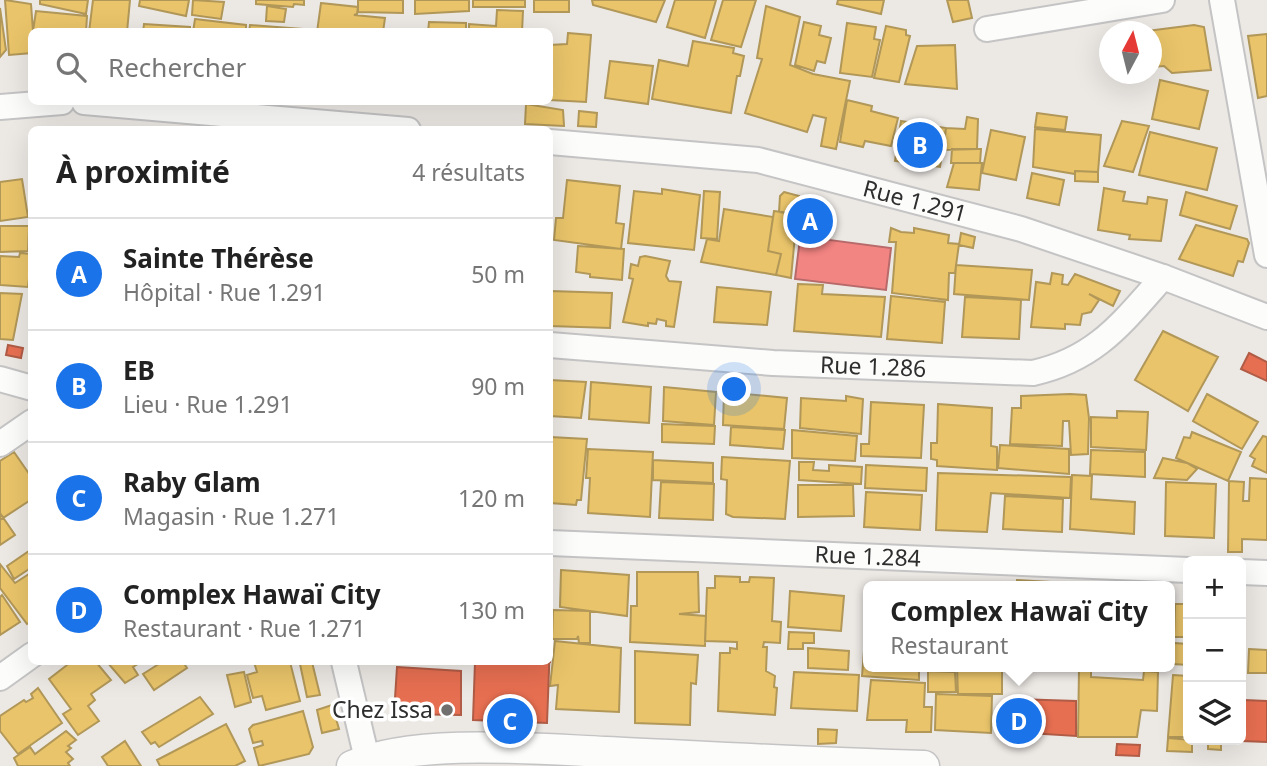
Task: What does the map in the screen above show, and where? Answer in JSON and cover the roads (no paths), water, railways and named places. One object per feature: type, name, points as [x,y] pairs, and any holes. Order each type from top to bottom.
[{"type":"street","points":[[987,29],[1162,0]]},
{"type":"street","points":[[1222,0],[1267,255]]},
{"type":"street","points":[[0,107],[28,105]]},
{"type":"street","points":[[119,105],[362,126]]},
{"type":"street","name":"Rue 1.291","points":[[553,142],[758,160],[1021,229],[1163,277],[1267,317]]},
{"type":"street","name":"Rue 1.286","points":[[553,345],[773,363],[1033,373],[1059,367],[1082,357],[1112,334],[1163,277]]},
{"type":"street","points":[[0,379],[28,387]]},
{"type":"street","points":[[0,444],[28,425]]},
{"type":"street","name":"Rue 1.284","points":[[553,543],[1183,570]]},
{"type":"street","points":[[1246,572],[1267,573]]},
{"type":"street","points":[[0,678],[28,658]]},
{"type":"street","points":[[344,665],[360,763],[439,749],[517,748],[924,766]]},
{"type":"place","name":"EB","points":[[920,145]]},
{"type":"place","name":"Sainte Thérèse","points":[[810,221]]},
{"type":"place","name":"Chez Issa","points":[[447,710]]},
{"type":"place","name":"Raby Glam","points":[[510,721]]},
{"type":"place","name":"Complex Hawaï City","points":[[1019,721]]}]
